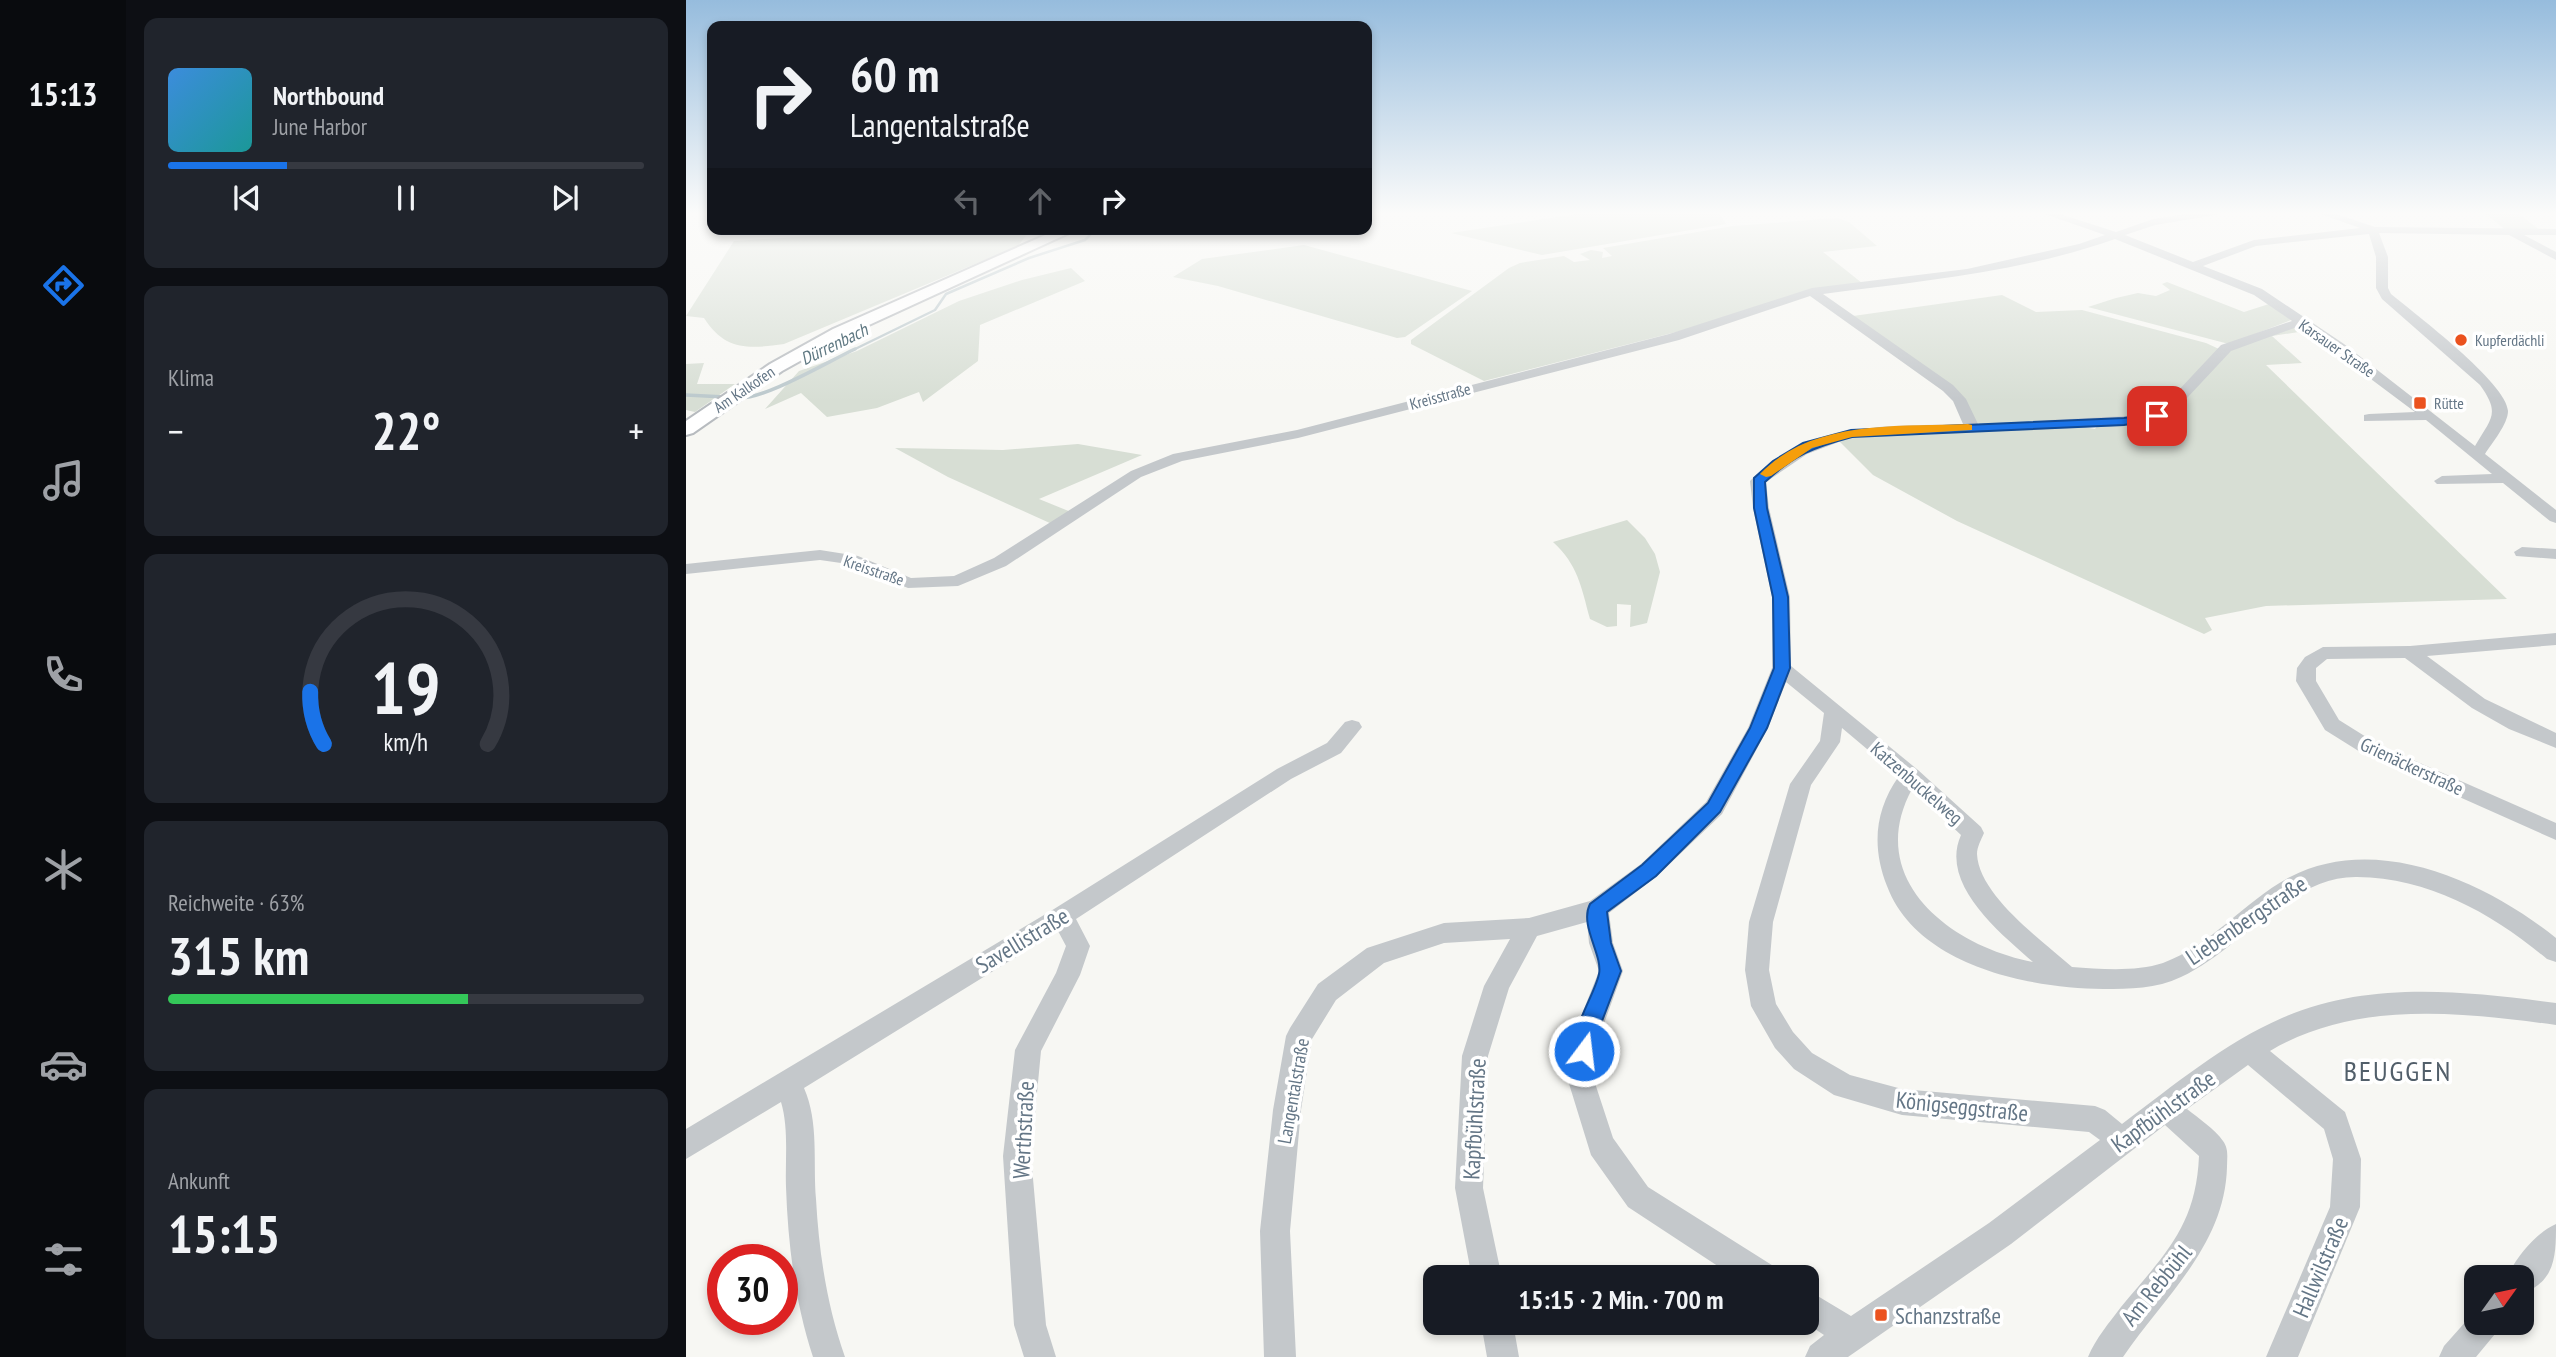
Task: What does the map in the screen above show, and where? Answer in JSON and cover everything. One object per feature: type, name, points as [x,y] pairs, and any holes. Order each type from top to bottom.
[{"type":"main road","name":"Am Kalkofen","points":[[686,429],[807,349],[877,314],[965,275]]},
{"type":"street","name":"Kreisstraße","points":[[686,569],[820,555],[852,560],[908,583],[935,584],[958,580],[1000,562],[1136,474],[1170,460],[1297,434],[1655,342],[1812,292],[1941,275]]},
{"type":"street","name":"Karsauer Straße","points":[[2219,275],[2258,292],[2450,432],[2481,446]]},
{"type":"street","points":[[2382,275],[2382,288],[2386,296],[2485,382],[2498,398],[2502,412],[2481,446],[2507,478],[2556,518]]},
{"type":"street","points":[[1812,292],[1948,388],[1959,399],[1972,427]]},
{"type":"street","name":"Langentalstraße","points":[[1280,1357],[1275,1231],[1287,1110],[1299,1036],[1327,992],[1376,955],[1444,933],[1529,928],[1597,909],[1649,870],[1714,808],[1758,728],[1782,668],[1781,597],[1761,508],[1758,481],[1777,464],[1808,445],[1851,433],[2124,422],[2157,416],[2167,411],[2225,348],[2301,322]]},
{"type":"street","points":[[2369,418],[2430,416]]},
{"type":"street","points":[[2442,481],[2507,478]]},
{"type":"street","points":[[2522,552],[2556,554]]},
{"type":"street","name":"Grienäckerstraße","points":[[2556,639],[2410,652],[2323,653],[2307,668],[2306,681],[2332,725],[2372,750],[2556,832]]},
{"type":"street","points":[[2410,652],[2440,680],[2493,712],[2556,741]]},
{"type":"street","name":"Katzenbuckelweg","points":[[1782,668],[1911,775],[1973,832],[1966,854],[1974,883],[1999,916],[2068,978]]},
{"type":"street","name":"Königseggstraße","points":[[1834,712],[1830,743],[1801,784],[1761,922],[1758,970],[1762,994],[1765,1006],[1784,1040],[1803,1061],[1844,1086],[1902,1102],[2095,1119],[2121,1140]]},
{"type":"street","name":"Savellistraße","points":[[686,1145],[1062,916],[1283,774],[1334,748],[1352,727]]},
{"type":"street","name":"Liebenbergstraße","points":[[1911,775],[1901,787],[1888,830],[1890,864],[1904,901],[1940,936],[1989,961],[2035,976],[2115,978],[2167,972],[2215,946],[2265,904],[2314,875],[2353,867],[2389,870],[2435,880],[2480,898],[2515,919],[2556,952]]},
{"type":"street","points":[[1597,909],[1601,943],[1611,971],[1588,1029],[1579,1074],[1601,1145],[1638,1196],[1744,1265]]},
{"type":"street","name":"Werthstraße","points":[[1040,1357],[1030,1325],[1017,1156],[1028,1050],[1068,975],[1079,946],[1062,916]]},
{"type":"street","name":"Kapfbühlstraße","points":[[1485,1265],[1469,1188],[1475,1056],[1497,986],[1529,928]]},
{"type":"street","name":"Kapfbühlstraße","points":[[1821,1357],[2023,1216],[2121,1140],[2248,1049],[2290,1027],[2324,1014],[2353,1008],[2452,1004],[2507,1007],[2556,1014]]},
{"type":"street","name":"Hallwilstraße","points":[[2248,1049],[2335,1121],[2347,1159],[2345,1207],[2282,1357]]},
{"type":"street","points":[[788,1083],[797,1101],[801,1135],[799,1179],[807,1271],[816,1321],[829,1357]]},
{"type":"street","name":"Am Rebbühl","points":[[2104,1357],[2119,1332],[2174,1268],[2198,1231],[2215,1177],[2213,1150],[2166,1108]]},
{"type":"street","points":[[2534,1265],[2556,1239]]},
{"type":"street","points":[[1819,1313],[1851,1334]]},
{"type":"street","points":[[1499,1335],[1503,1357]]},
{"type":"street","points":[[2455,1357],[2474,1335]]},
{"type":"shaded area","points":[[712,275],[948,275],[784,344],[760,347],[739,345],[720,337],[704,318],[686,316]]},
{"type":"shaded area","points":[[1041,275],[1079,275],[1085,281],[980,325],[978,361],[923,402],[919,392],[877,408],[827,417],[801,393],[765,409],[799,371],[857,351],[959,301]]},
{"type":"shaded area","points":[[1415,275],[1472,291],[1405,337],[1397,338],[1218,286],[1173,277]]},
{"type":"shaded area","points":[[1499,275],[1852,275],[1862,283],[1815,289],[1684,330],[1484,381],[1411,344],[1411,340]]},
{"type":"shaded area","points":[[2167,282],[2244,312],[2269,304],[2291,320],[2232,343],[2225,343],[2088,307],[2138,293],[2156,296],[2170,290],[2162,284]]},
{"type":"shaded area","points":[[2002,295],[2036,312],[2082,310],[2206,343],[2219,349],[2168,406],[2151,415],[1980,424],[1971,421],[1968,409],[1853,316]]},
{"type":"shaded area","points":[[2298,325],[2305,331],[2272,336],[2302,363],[2266,365],[2507,599],[2266,606],[2205,618],[2212,630],[2204,634],[1957,521],[1873,475],[1837,439],[1855,435],[2078,426],[2095,429],[2098,425],[2153,419],[2227,351]]},
{"type":"shaded area","points":[[704,363],[697,384],[735,384],[695,412],[686,410],[686,364]]},
{"type":"shaded area","points":[[1078,444],[1142,455],[1039,499],[1071,512],[1052,524],[948,477],[895,448],[1003,450]]},
{"type":"shaded area","points":[[1627,520],[1645,538],[1655,554],[1660,572],[1647,623],[1630,627],[1631,605],[1617,604],[1617,626],[1607,627],[1590,619],[1573,568],[1553,542]]},
{"type":"waterway","name":"Dürrenbach","points":[[853,350],[935,310],[946,294],[989,275]]},
{"type":"waterway","name":"Dürrenbach","points":[[737,398],[778,387],[853,350]]},
{"type":"waterway","name":"Dürrenbach","points":[[686,395],[725,397]]},
{"type":"slow traffic","points":[[1766,474],[1808,445],[1851,433],[1968,428]]},
{"type":"place","name":"Kupferdächli","points":[[2461,340]]},
{"type":"place","name":"Rütte","points":[[2420,403]]},
{"type":"place","name":"Schanzstraße","points":[[1881,1315]]},
{"type":"district","name":"BEUGGEN","points":[[2398,1070]]},
{"type":"route","points":[[1584,1051],[1588,1029],[1611,971],[1601,943],[1597,909],[1649,870],[1714,808],[1758,728],[1782,668],[1781,597],[1761,508],[1758,481],[1777,464],[1808,445],[1851,433],[2124,422],[2157,416]]}]
